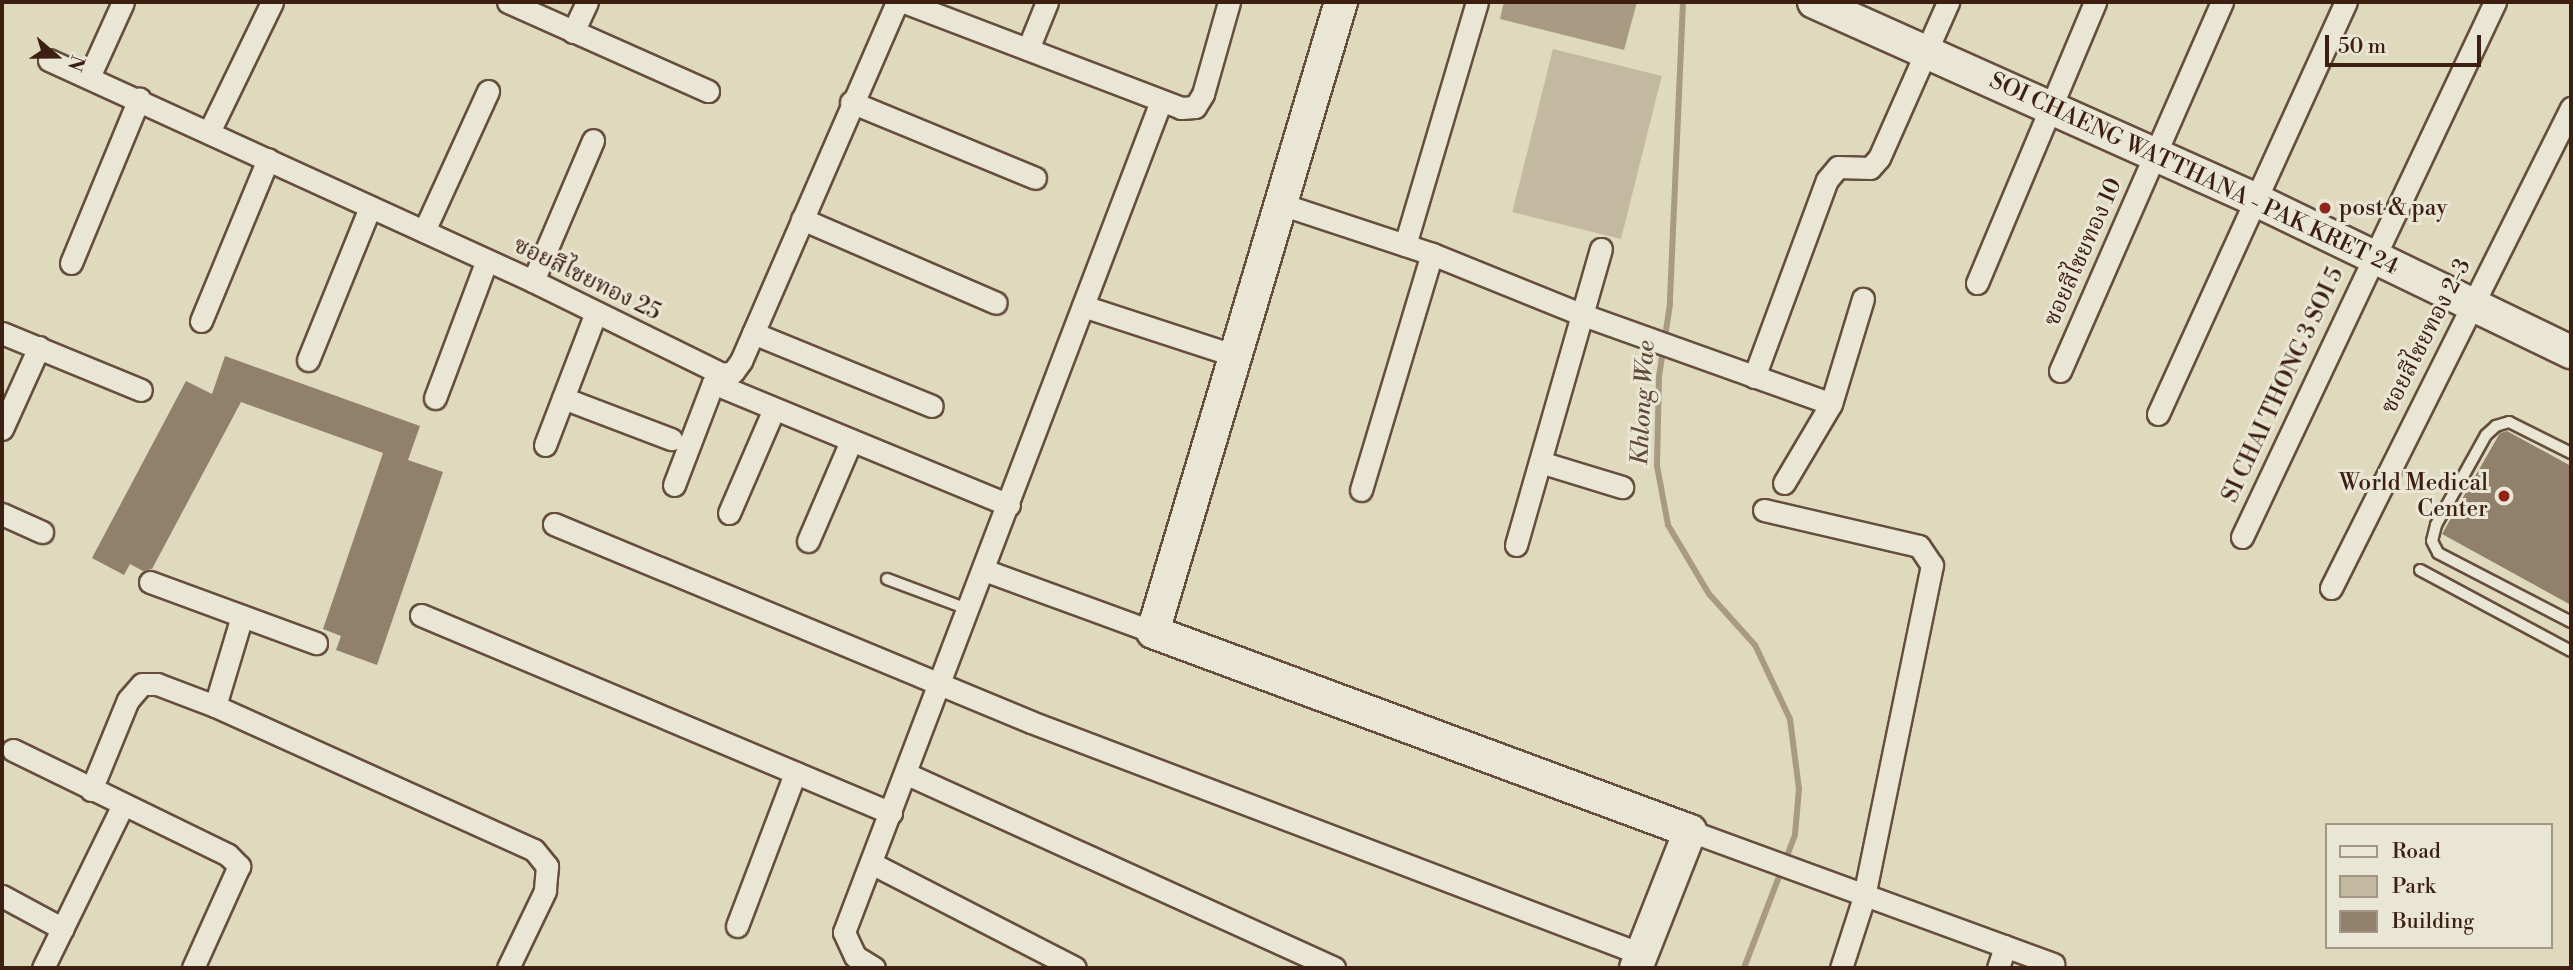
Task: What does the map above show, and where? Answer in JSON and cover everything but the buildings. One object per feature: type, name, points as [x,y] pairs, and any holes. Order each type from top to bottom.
[{"type":"street","points":[[89,77],[123,2]]},
{"type":"street","points":[[209,132],[271,2]]},
{"type":"street","points":[[508,2],[708,91]]},
{"type":"street","points":[[573,32],[587,2]]},
{"type":"street","name":"ซอยสีไชยทอง 25","points":[[49,60],[533,281],[722,374],[733,373],[753,333],[851,102],[897,2]]},
{"type":"street","points":[[904,2],[1181,108],[1195,107],[1203,94],[1229,2]]},
{"type":"street","points":[[1028,50],[1047,2]]},
{"type":"street","points":[[1153,632],[1341,2]]},
{"type":"street","points":[[1405,245],[1477,2]]},
{"type":"street","name":"SOI CHAENG WATTHANA - PAK KRET 24","points":[[1814,2],[2254,199],[2372,254],[2470,305],[2571,351]]},
{"type":"street","points":[[1754,377],[1827,180],[1839,167],[1870,168],[1878,159],[1948,2]]},
{"type":"street","points":[[1977,283],[2095,2]]},
{"type":"street","name":"ซอยสีไชยทอง 10","points":[[2060,371],[2222,2]]},
{"type":"street","points":[[2158,414],[2346,2]]},
{"type":"street","name":"SI CHAI THONG 3 SOI 5","points":[[2242,537],[2372,254],[2495,2]]},
{"type":"street","points":[[424,231],[488,91]]},
{"type":"street","points":[[71,263],[139,99]]},
{"type":"street","points":[[874,968],[855,957],[844,932],[942,684],[1161,101]]},
{"type":"street","points":[[851,102],[1035,177]]},
{"type":"street","name":"ซอยสีไชยทอง 2-3","points":[[2331,588],[2470,305],[2571,108]]},
{"type":"street","points":[[533,281],[593,140]]},
{"type":"street","points":[[201,321],[268,159]]},
{"type":"street","points":[[1281,204],[1432,254],[1583,314],[1831,404]]},
{"type":"street","points":[[308,360],[370,206]]},
{"type":"street","points":[[802,219],[996,303]]},
{"type":"street","points":[[1516,545],[1601,249]]},
{"type":"street","points":[[1361,490],[1432,254]]},
{"type":"street","points":[[435,398],[487,261]]},
{"type":"street","points":[[1784,483],[1831,404],[1863,299]]},
{"type":"street","points":[[1083,306],[1236,356]]},
{"type":"street","points":[[545,444],[596,312]]},
{"type":"street","points":[[2,333],[141,390]]},
{"type":"street","points":[[753,333],[932,406]]},
{"type":"street","points":[[2,429],[39,347]]},
{"type":"street","points":[[674,485],[713,383],[1009,505]]},
{"type":"street","points":[[563,398],[671,439]]},
{"type":"street","points":[[729,513],[774,409]]},
{"type":"street","points":[[808,541],[851,441]]},
{"type":"street","points":[[1540,462],[1622,486]]},
{"type":"street","points":[[1764,510],[1919,546],[1932,565],[1864,897],[1841,968]]},
{"type":"street","points":[[2,514],[42,532]]},
{"type":"street","points":[[554,524],[942,684],[1639,961],[1690,831]]},
{"type":"street","points":[[984,570],[1864,897],[2053,964]]},
{"type":"street","points":[[150,582],[316,643]]},
{"type":"street","points":[[421,615],[891,813]]},
{"type":"street","points":[[215,706],[242,616]]},
{"type":"street","points":[[91,789],[128,699],[142,684],[157,684],[215,706],[534,850],[547,866],[545,891],[508,968]]},
{"type":"street","points":[[13,750],[228,855],[239,866],[193,968]]},
{"type":"street","points":[[737,926],[795,773]]},
{"type":"street","points":[[907,774],[1334,968]]},
{"type":"street","points":[[43,968],[123,805]]},
{"type":"street","points":[[871,863],[1075,968]]},
{"type":"street","points":[[2,896],[63,929]]},
{"type":"street","points":[[1998,968],[2005,946]]},
{"type":"lane","points":[[2571,453],[2509,422],[2496,426],[2468,469],[2432,541],[2438,553],[2571,622]]},
{"type":"lane","points":[[2420,570],[2571,651]]},
{"type":"lane","points":[[887,579],[970,610]]},
{"type":"green space","points":[[1553,49],[1662,76],[1621,239],[1512,212]]},
{"type":"shaded area","points":[[1504,2],[1637,2],[1624,50],[1500,19]]},
{"type":"waterway","name":"Khlong Wae","points":[[1683,2],[1670,304],[1659,377],[1657,466],[1668,525],[1709,594],[1755,645],[1790,719],[1799,789],[1795,835],[1744,968]]},
{"type":"place","name":"post & pay","points":[[2325,208]]},
{"type":"place","name":"World Medical Center","points":[[2504,496]]}]
